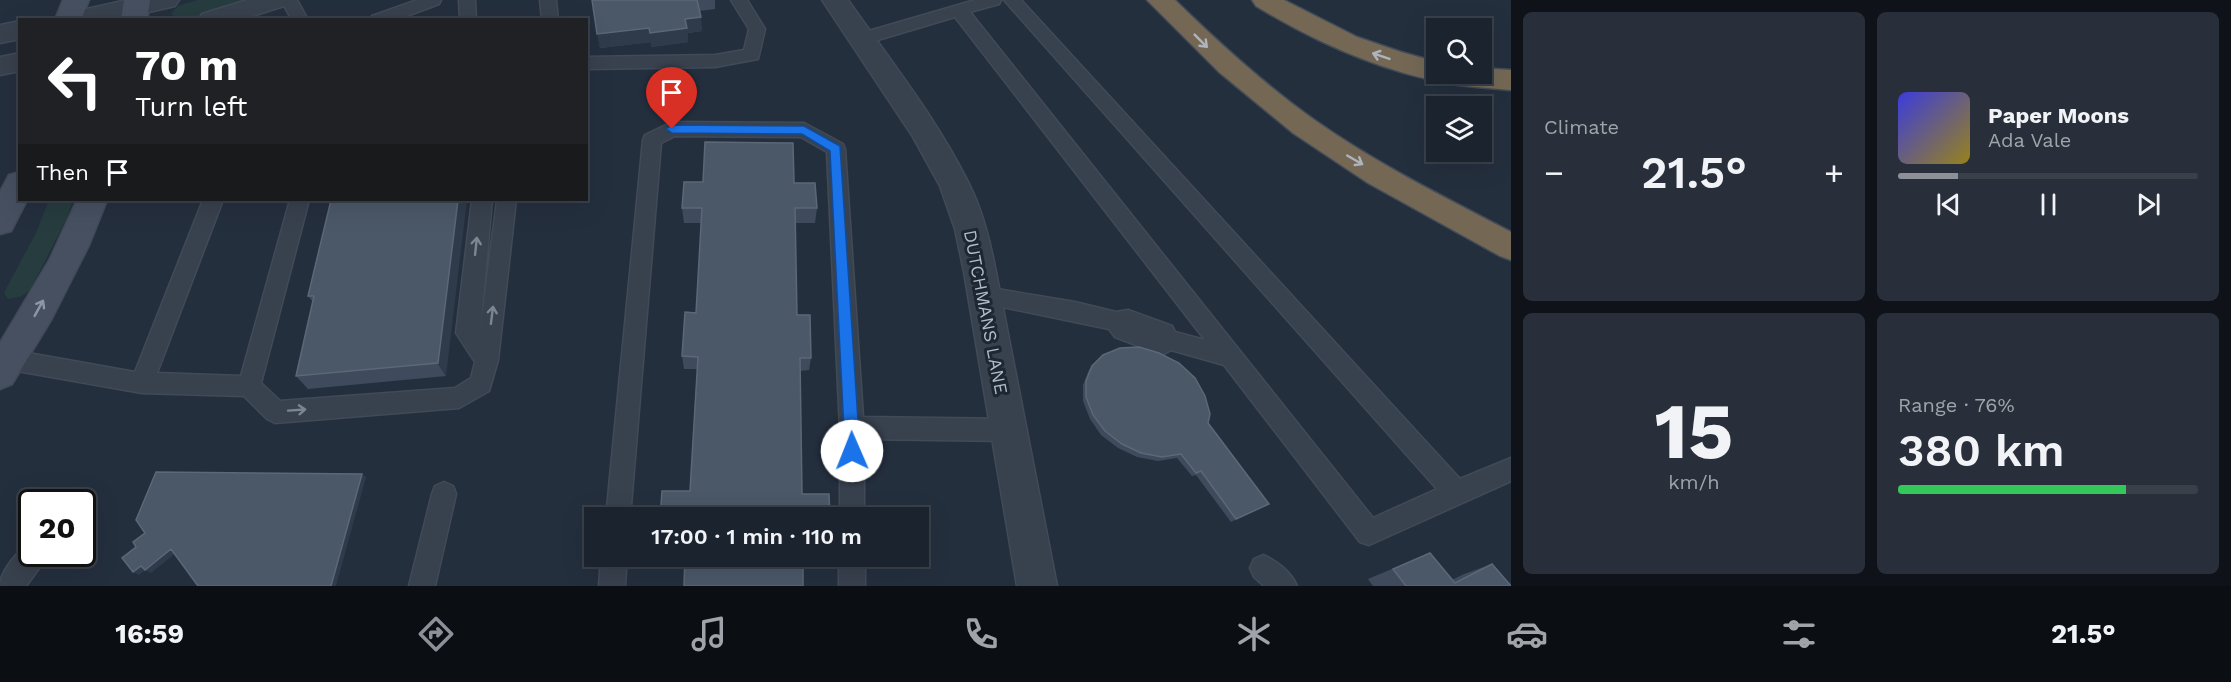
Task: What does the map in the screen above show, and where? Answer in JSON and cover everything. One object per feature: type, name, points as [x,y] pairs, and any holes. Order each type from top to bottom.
[{"type":"highway","points":[[1160,0],[1219,59],[1303,126],[1346,155],[1421,199],[1511,247]]},
{"type":"highway","points":[[1265,0],[1331,38],[1379,56],[1426,68]]},
{"type":"highway","points":[[1492,78],[1511,80]]},
{"type":"main road","points":[[69,18],[76,0]]},
{"type":"main road","points":[[0,222],[18,187]]},
{"type":"main road","points":[[3,363],[75,243],[92,201]]},
{"type":"street","points":[[84,18],[136,9],[166,0]]},
{"type":"street","points":[[217,18],[275,0]]},
{"type":"street","name":"DUTCHMANS LANE","points":[[835,0],[924,131],[955,186],[970,229],[985,296],[1037,586]]},
{"type":"street","points":[[0,33],[18,30]]},
{"type":"street","points":[[0,66],[18,62]]},
{"type":"lane","points":[[289,0],[299,18]]},
{"type":"lane","points":[[384,18],[433,0]]},
{"type":"lane","points":[[467,0],[468,18]]},
{"type":"lane","points":[[548,0],[550,18]]},
{"type":"lane","points":[[588,63],[715,61],[752,55],[758,29],[739,0]]},
{"type":"lane","points":[[931,0],[951,12],[1231,357],[1369,533],[1511,469]]},
{"type":"lane","points":[[861,39],[993,0]]},
{"type":"lane","points":[[1012,0],[1456,493]]},
{"type":"lane","points":[[619,507],[652,140],[672,129],[804,130],[836,149],[852,428],[852,507]]},
{"type":"lane","points":[[142,383],[213,201]]},
{"type":"lane","points":[[249,386],[300,201]]},
{"type":"lane","points":[[482,201],[467,333],[487,360]]},
{"type":"lane","points":[[3,363],[142,383],[249,386],[275,412],[459,398],[481,384],[487,360],[507,201]]},
{"type":"lane","points":[[985,296],[1075,311],[1116,321],[1123,330],[1162,345],[1168,340],[1231,357]]},
{"type":"lane","points":[[852,428],[1009,430]]},
{"type":"lane","points":[[422,586],[444,494]]},
{"type":"lane","points":[[10,586],[24,567]]},
{"type":"lane","points":[[612,586],[613,567]]},
{"type":"lane","points":[[852,567],[852,586]]},
{"type":"lane","points":[[1263,568],[1284,586]]},
{"type":"green space","points":[[197,0],[253,0],[198,16],[178,17],[171,14],[178,6]]},
{"type":"green space","points":[[49,201],[73,201],[67,218],[30,290],[22,296],[8,299],[4,293],[36,233]]},
{"type":"building","points":[[592,0],[697,0],[701,17],[685,19],[687,28],[650,33],[649,28],[597,34]]},
{"type":"building","points":[[705,142],[793,143],[794,183],[815,183],[817,208],[795,208],[797,315],[810,315],[811,358],[800,358],[802,494],[829,494],[830,507],[661,507],[662,491],[690,491],[698,357],[682,356],[685,312],[696,313],[702,208],[682,208],[684,182],[703,182]]},
{"type":"building","points":[[331,201],[458,201],[438,363],[296,376],[314,296],[308,296]]},
{"type":"building","points":[[1139,347],[1159,353],[1179,363],[1195,378],[1205,396],[1210,414],[1208,423],[1269,504],[1236,519],[1201,471],[1196,473],[1181,454],[1162,457],[1141,453],[1122,444],[1105,431],[1093,415],[1086,397],[1086,381],[1092,366],[1103,355],[1120,348]]},
{"type":"building","points":[[156,472],[362,474],[331,586],[198,586],[171,549],[145,570],[141,566],[133,572],[122,558],[136,547],[133,542],[145,533],[136,520]]},
{"type":"building","points":[[1430,553],[1455,583],[1492,564],[1511,586],[1406,586],[1393,569]]},
{"type":"building","points":[[685,567],[803,567],[803,586],[684,586]]},
{"type":"route","points":[[672,129],[804,130],[836,149],[852,451]]}]
